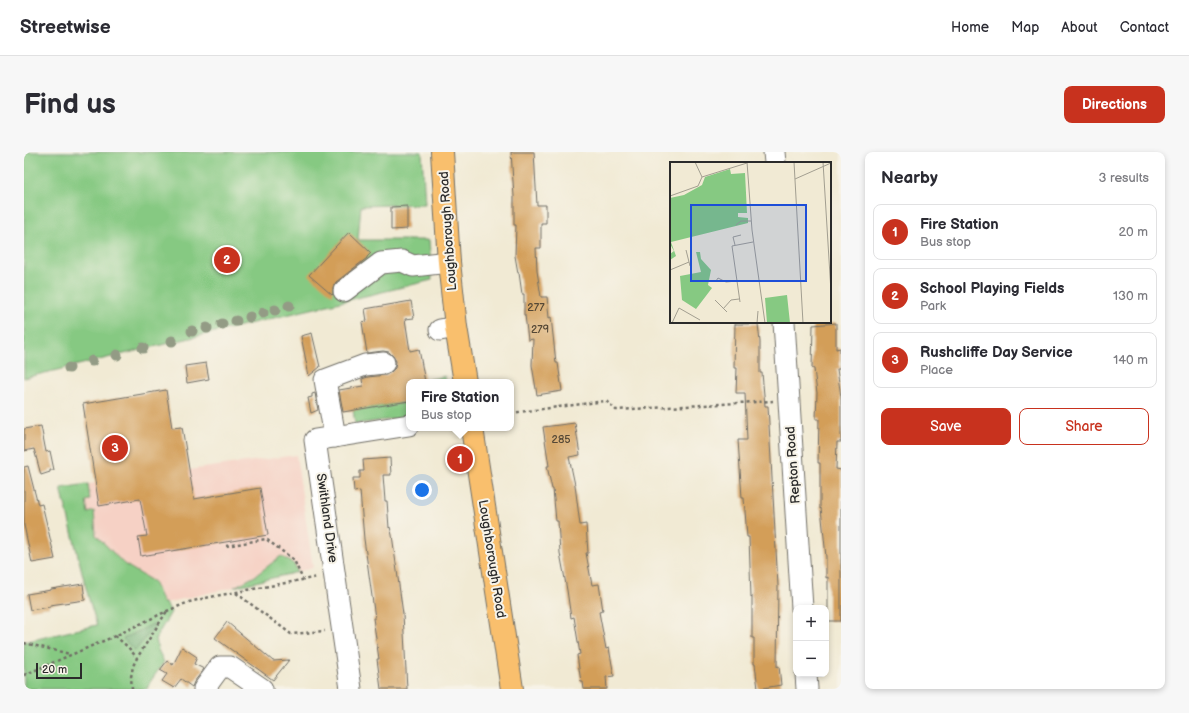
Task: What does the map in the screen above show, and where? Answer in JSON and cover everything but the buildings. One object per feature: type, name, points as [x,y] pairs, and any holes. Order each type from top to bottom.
[{"type":"main road","name":"Loughborough Road","points":[[442,152],[449,262],[448,328],[464,379]]},
{"type":"main road","name":"Loughborough Road","points":[[472,431],[512,689]]},
{"type":"street","points":[[774,152],[775,162]]},
{"type":"street","points":[[344,291],[381,263],[402,260],[413,266],[449,262]]},
{"type":"street","name":"Repton Road","points":[[784,323],[802,605]]},
{"type":"street","points":[[335,437],[325,380],[365,365],[384,363]]},
{"type":"street","name":"Swithland Drive","points":[[349,689],[343,630],[316,440],[406,425]]},
{"type":"street","points":[[204,689],[220,667],[230,667],[256,687]]},
{"type":"street","points":[[806,677],[807,689]]},
{"type":"path","points":[[514,413],[606,401],[616,410],[789,400]]},
{"type":"path","points":[[226,546],[266,539],[294,560],[303,580]]},
{"type":"path","points":[[24,675],[189,602],[335,575]]},
{"type":"path","points":[[236,593],[291,634],[343,630]]},
{"type":"path","points":[[132,689],[131,677],[133,666],[167,611]]},
{"type":"path","points":[[115,636],[128,647],[137,658]]},
{"type":"path","points":[[24,643],[71,655]]},
{"type":"shaded area","points":[[296,455],[313,567],[298,572],[166,603],[88,596],[61,488]]},
{"type":"green space","points":[[24,152],[422,152],[425,204],[361,206],[358,240],[429,240],[432,280],[24,378]]},
{"type":"green space","points":[[445,376],[446,379],[432,379]]},
{"type":"green space","points":[[406,402],[406,417],[355,424],[353,410]]},
{"type":"green space","points":[[88,484],[90,500],[86,501],[88,513],[94,511],[96,535],[124,564],[154,582],[163,603],[166,603],[171,612],[156,638],[158,650],[164,662],[147,689],[24,689],[24,642],[97,625],[88,596],[61,488]]},
{"type":"green space","points":[[281,556],[294,564],[298,572],[234,587],[255,576]]},
{"type":"green space","points":[[153,624],[155,626],[135,651],[123,639]]},
{"type":"place","name":"School Playing Fields","points":[[227,260]]},
{"type":"place","name":"Rushcliffe Day Service","points":[[115,448]]},
{"type":"place","name":"Fire Station","points":[[460,459]]}]
